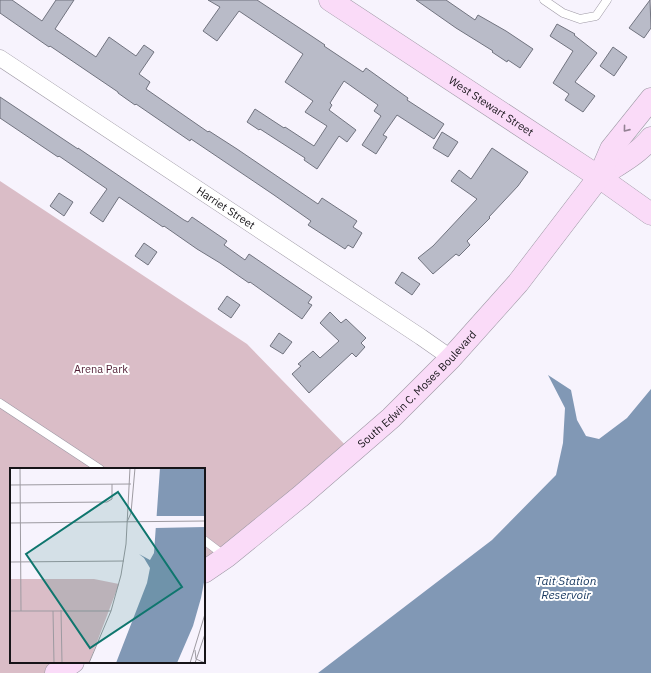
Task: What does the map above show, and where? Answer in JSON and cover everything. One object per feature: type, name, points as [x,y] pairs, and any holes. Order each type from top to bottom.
[{"type":"main road","name":"West Stewart Street","points":[[330,0],[599,177],[646,210]]},
{"type":"main road","name":"South Edwin C. Moses Boulevard","points":[[205,571],[226,557],[301,496],[391,418],[451,358],[518,283],[599,177],[611,149],[651,99]]},
{"type":"main road","name":"South Edwin C. Moses Boulevard","points":[[599,177],[632,156],[644,147],[651,138]]},
{"type":"main road","points":[[56,673],[71,663]]},
{"type":"street","name":"Harriet Street","points":[[0,58],[451,358]]},
{"type":"lane","points":[[544,0],[563,13],[580,19],[596,16],[607,0]]},
{"type":"lane","points":[[0,403],[98,468]]},
{"type":"lane","points":[[205,541],[226,557]]},
{"type":"green space","name":"Arena Park","points":[[0,181],[247,344],[352,452],[205,571],[205,468],[10,468],[10,663],[71,663],[56,673],[0,673]]},
{"type":"water","name":"Tait Station Reservoir","points":[[548,375],[571,390],[577,420],[586,436],[599,439],[627,418],[651,389],[651,673],[318,673],[492,540],[556,475],[563,443],[565,408]]},
{"type":"building","points":[[0,0],[12,0],[42,21],[56,0],[74,0],[55,29],[96,57],[109,37],[136,56],[144,45],[154,52],[139,74],[150,82],[146,89],[208,132],[209,131],[237,149],[318,204],[322,198],[357,221],[353,227],[362,233],[353,248],[348,245],[345,249],[308,225],[311,221],[274,195],[191,139],[190,141],[136,104],[135,105],[0,13]]},
{"type":"building","points":[[208,0],[257,0],[363,72],[366,68],[408,98],[407,100],[444,124],[434,139],[397,115],[383,135],[387,137],[376,154],[362,145],[381,116],[374,111],[378,105],[344,81],[330,103],[332,105],[329,110],[356,130],[347,142],[339,136],[317,169],[304,160],[305,158],[247,122],[255,109],[314,146],[327,126],[305,112],[313,101],[285,82],[303,54],[239,11],[217,41],[203,31],[220,7]]},
{"type":"building","points":[[416,0],[446,0],[475,20],[478,15],[533,49],[520,68],[508,60],[507,62],[492,52],[493,51],[456,28]]},
{"type":"building","points":[[650,0],[651,28],[644,38],[629,28]]},
{"type":"building","points":[[557,24],[575,34],[574,35],[597,53],[575,82],[595,96],[583,112],[565,100],[569,94],[553,83],[573,51],[550,36]]},
{"type":"building","points":[[613,47],[627,57],[614,76],[600,66]]},
{"type":"building","points":[[0,97],[184,220],[188,222],[192,217],[227,241],[224,245],[245,260],[249,254],[312,297],[308,303],[312,305],[302,319],[250,282],[249,283],[119,197],[103,222],[90,213],[107,189],[0,118]]},
{"type":"building","points":[[442,132],[458,142],[448,157],[433,148]]},
{"type":"building","points":[[492,148],[528,172],[518,186],[489,217],[490,218],[467,241],[470,245],[459,256],[456,254],[433,274],[418,258],[433,246],[477,199],[451,181],[459,170],[471,179]]},
{"type":"building","points":[[59,193],[73,202],[64,216],[50,206]]},
{"type":"building","points":[[144,243],[157,252],[148,265],[135,256]]},
{"type":"building","points":[[402,272],[420,284],[412,295],[395,283]]},
{"type":"building","points":[[227,296],[240,305],[231,318],[218,309]]},
{"type":"building","points":[[330,312],[341,323],[346,319],[366,338],[361,343],[365,347],[356,357],[352,353],[309,393],[292,374],[301,366],[298,364],[313,351],[320,358],[339,341],[320,323]]},
{"type":"building","points":[[279,333],[292,342],[283,354],[270,346]]}]
